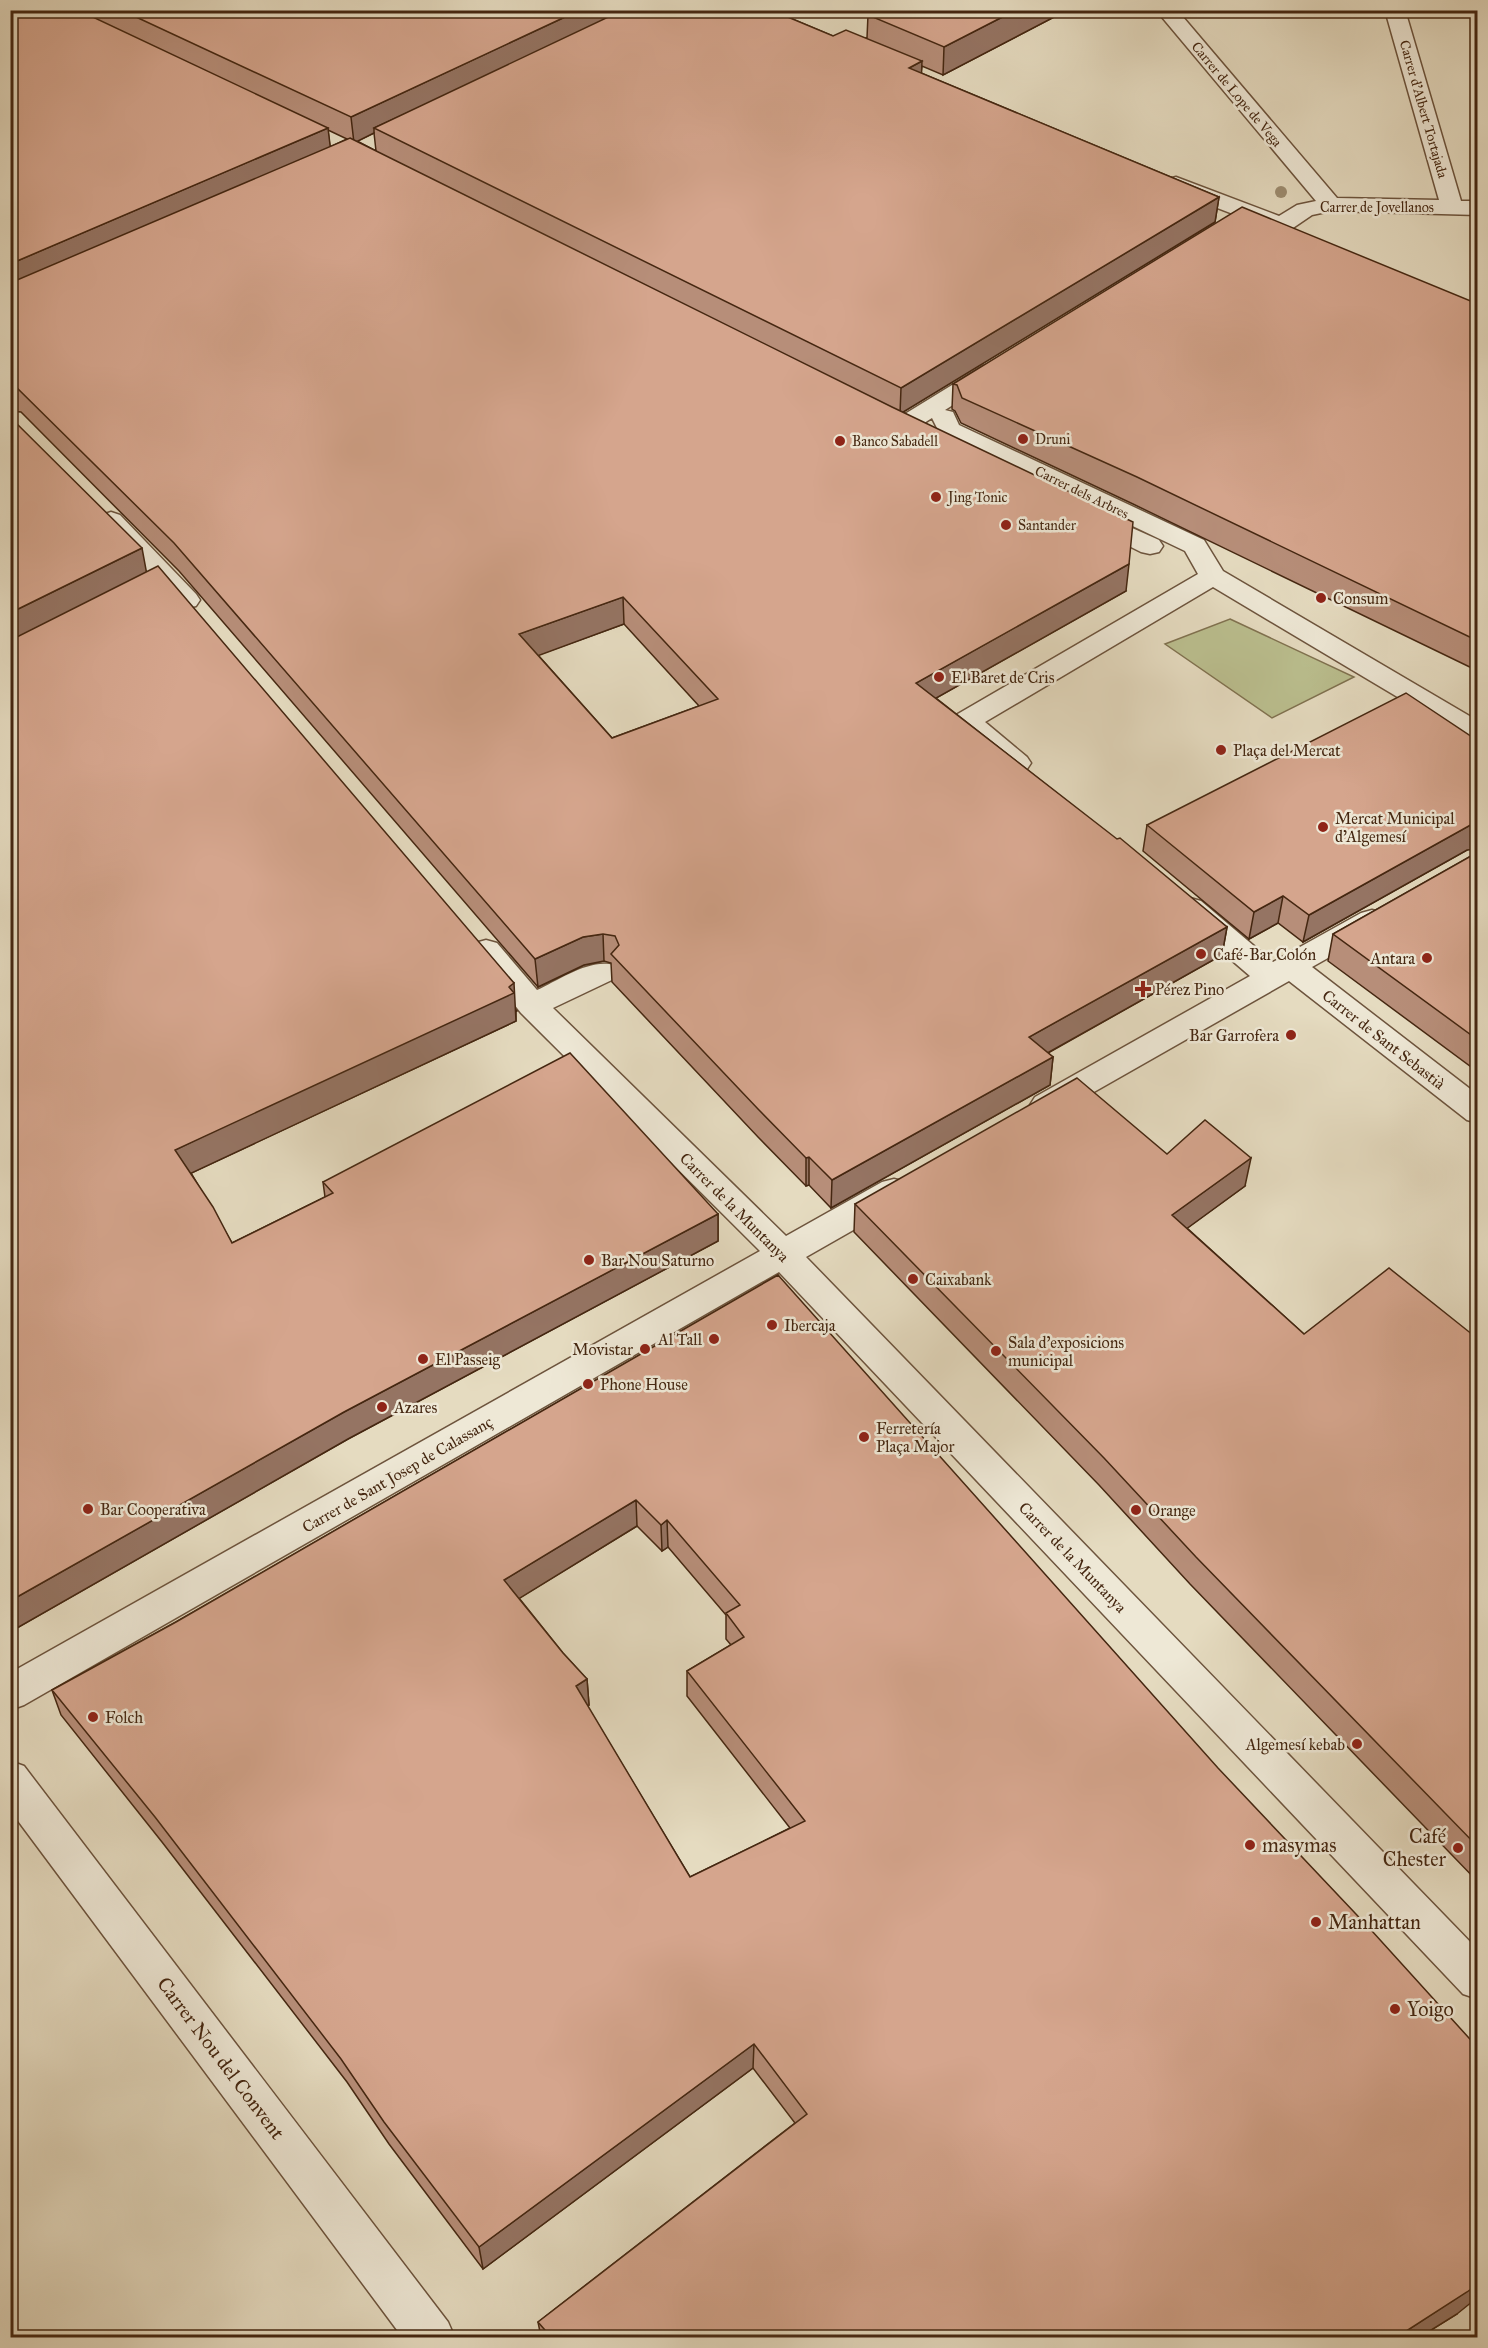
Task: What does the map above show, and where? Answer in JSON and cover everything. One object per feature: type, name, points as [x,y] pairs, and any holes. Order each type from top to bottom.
[{"type":"street","name":"Carrer de Lope de Vega","points":[[1166,10],[1331,204]]},
{"type":"street","name":"Carrer d'Albert Tortajada","points":[[1395,10],[1452,207]]},
{"type":"street","points":[[1160,177],[1238,216],[1280,225],[1307,236]]},
{"type":"street","points":[[1238,216],[1282,196],[1308,177]]},
{"type":"street","name":"Carrer de Jovellanos","points":[[1280,225],[1305,210],[1331,204],[1478,208]]},
{"type":"street","points":[[918,435],[1015,357]]},
{"type":"street","points":[[858,405],[1150,546]]},
{"type":"street","name":"Carrer dels Arbres","points":[[944,417],[949,429],[1195,546],[1213,576]]},
{"type":"street","points":[[93,503],[158,583],[207,623]]},
{"type":"street","points":[[1026,780],[966,721],[1213,576],[1478,733]]},
{"type":"street","points":[[1173,894],[1273,975]]},
{"type":"street","points":[[1021,1119],[1398,904]]},
{"type":"street","name":"Carrer de la Muntanya","points":[[470,932],[532,1005],[783,1254],[1478,1980]]},
{"type":"street","points":[[532,1005],[603,972]]},
{"type":"street","name":"Carrer de Sant Sebastià","points":[[1273,975],[1478,1112]]},
{"type":"street","name":"Carrer de Sant Josep de Calassanç","points":[[10,1693],[918,1178]]},
{"type":"street","name":"Carrer Nou del Convent","points":[[10,1778],[432,2337]]},
{"type":"green space","points":[[1230,619],[1354,677],[1272,718],[1165,644]]},
{"type":"building","points":[[10,10],[78,10],[328,128],[10,264]]},
{"type":"building","points":[[121,10],[580,10],[351,117]]},
{"type":"building","points":[[623,10],[771,10],[833,36],[846,30],[922,61],[909,68],[1219,197],[901,388],[374,128]]},
{"type":"building","points":[[878,10],[1016,10],[944,47],[868,15]]},
{"type":"building","points":[[350,138],[892,407],[1133,522],[1129,564],[916,683],[1117,839],[1120,838],[1227,927],[1029,1037],[1053,1057],[832,1180],[809,1157],[806,1158],[758,1109],[611,954],[619,945],[615,936],[603,934],[583,937],[535,959],[174,543],[15,386],[10,385],[10,283]],"holes":[[[623,597],[718,699],[612,738],[519,634]]]},
{"type":"building","points":[[1242,207],[1478,304],[1478,641],[1137,477],[962,398],[957,385],[953,384]]},
{"type":"building","points":[[10,417],[142,548],[10,613]]},
{"type":"building","points":[[158,566],[514,983],[509,987],[514,993],[175,1150],[213,1207],[232,1243],[333,1193],[323,1182],[570,1053],[718,1214],[344,1412],[10,1601],[10,638],[15,638]]},
{"type":"building","name":"Mercat Municipal d'Algemesí","points":[[1406,693],[1478,741],[1478,823],[1474,823],[1309,915],[1283,896],[1254,912],[1147,825]]},
{"type":"building","points":[[1478,852],[1478,1040],[1333,934]]},
{"type":"building","points":[[1077,1078],[1167,1154],[1205,1120],[1251,1158],[1172,1215],[1304,1334],[1389,1268],[1478,1339],[1478,1847],[1196,1557],[1104,1458],[855,1204]]},
{"type":"building","points":[[778,1275],[1218,1768],[1372,1931],[1478,2048],[1478,2284],[1397,2337],[551,2337],[538,2322],[807,2114],[754,2044],[479,2247],[384,2122],[341,2059],[155,1817],[52,1690],[176,1622]],"holes":[[[636,1500],[661,1525],[667,1520],[740,1605],[726,1613],[744,1637],[687,1671],[805,1821],[690,1877],[576,1686],[587,1679],[504,1580]]]},
{"type":"place","name":"Druni","points":[[1023,439]]},
{"type":"place","name":"Banco Sabadell","points":[[840,441]]},
{"type":"place","name":"Jing Tonic","points":[[936,497]]},
{"type":"place","name":"Santander","points":[[1006,525]]},
{"type":"place","name":"Consum","points":[[1321,598]]},
{"type":"place","name":"El Baret de Cris","points":[[939,677]]},
{"type":"place","name":"Plaça del Mercat","points":[[1221,750]]},
{"type":"place","name":"Mercat Municipal d'Algemesí","points":[[1323,827]]},
{"type":"place","name":"Café-Bar Colón","points":[[1201,954]]},
{"type":"place","name":"Antara","points":[[1427,958]]},
{"type":"place","name":"Pérez Pino","points":[[1143,989]]},
{"type":"place","name":"Bar Garrofera","points":[[1291,1035]]},
{"type":"place","name":"Bar Nou Saturno","points":[[589,1260]]},
{"type":"place","name":"Caixabank","points":[[913,1279]]},
{"type":"place","name":"Ibercaja","points":[[772,1325]]},
{"type":"place","name":"Al Tall","points":[[714,1339]]},
{"type":"place","name":"Movistar","points":[[645,1349]]},
{"type":"place","name":"Sala d'exposicions municipal","points":[[996,1351]]},
{"type":"place","name":"El Passeig","points":[[423,1359]]},
{"type":"place","name":"Phone House","points":[[588,1384]]},
{"type":"place","name":"Azares","points":[[382,1407]]},
{"type":"place","name":"Ferretería Plaça Major","points":[[864,1437]]},
{"type":"place","name":"Bar Cooperativa","points":[[88,1509]]},
{"type":"place","name":"Orange","points":[[1136,1510]]},
{"type":"place","name":"Folch","points":[[93,1717]]},
{"type":"place","name":"Algemesí kebab","points":[[1357,1744]]},
{"type":"place","name":"masymas","points":[[1250,1845]]},
{"type":"place","name":"Café Chester","points":[[1458,1848]]},
{"type":"place","name":"Manhattan","points":[[1316,1922]]},
{"type":"place","name":"Yoigo","points":[[1395,2009]]}]
